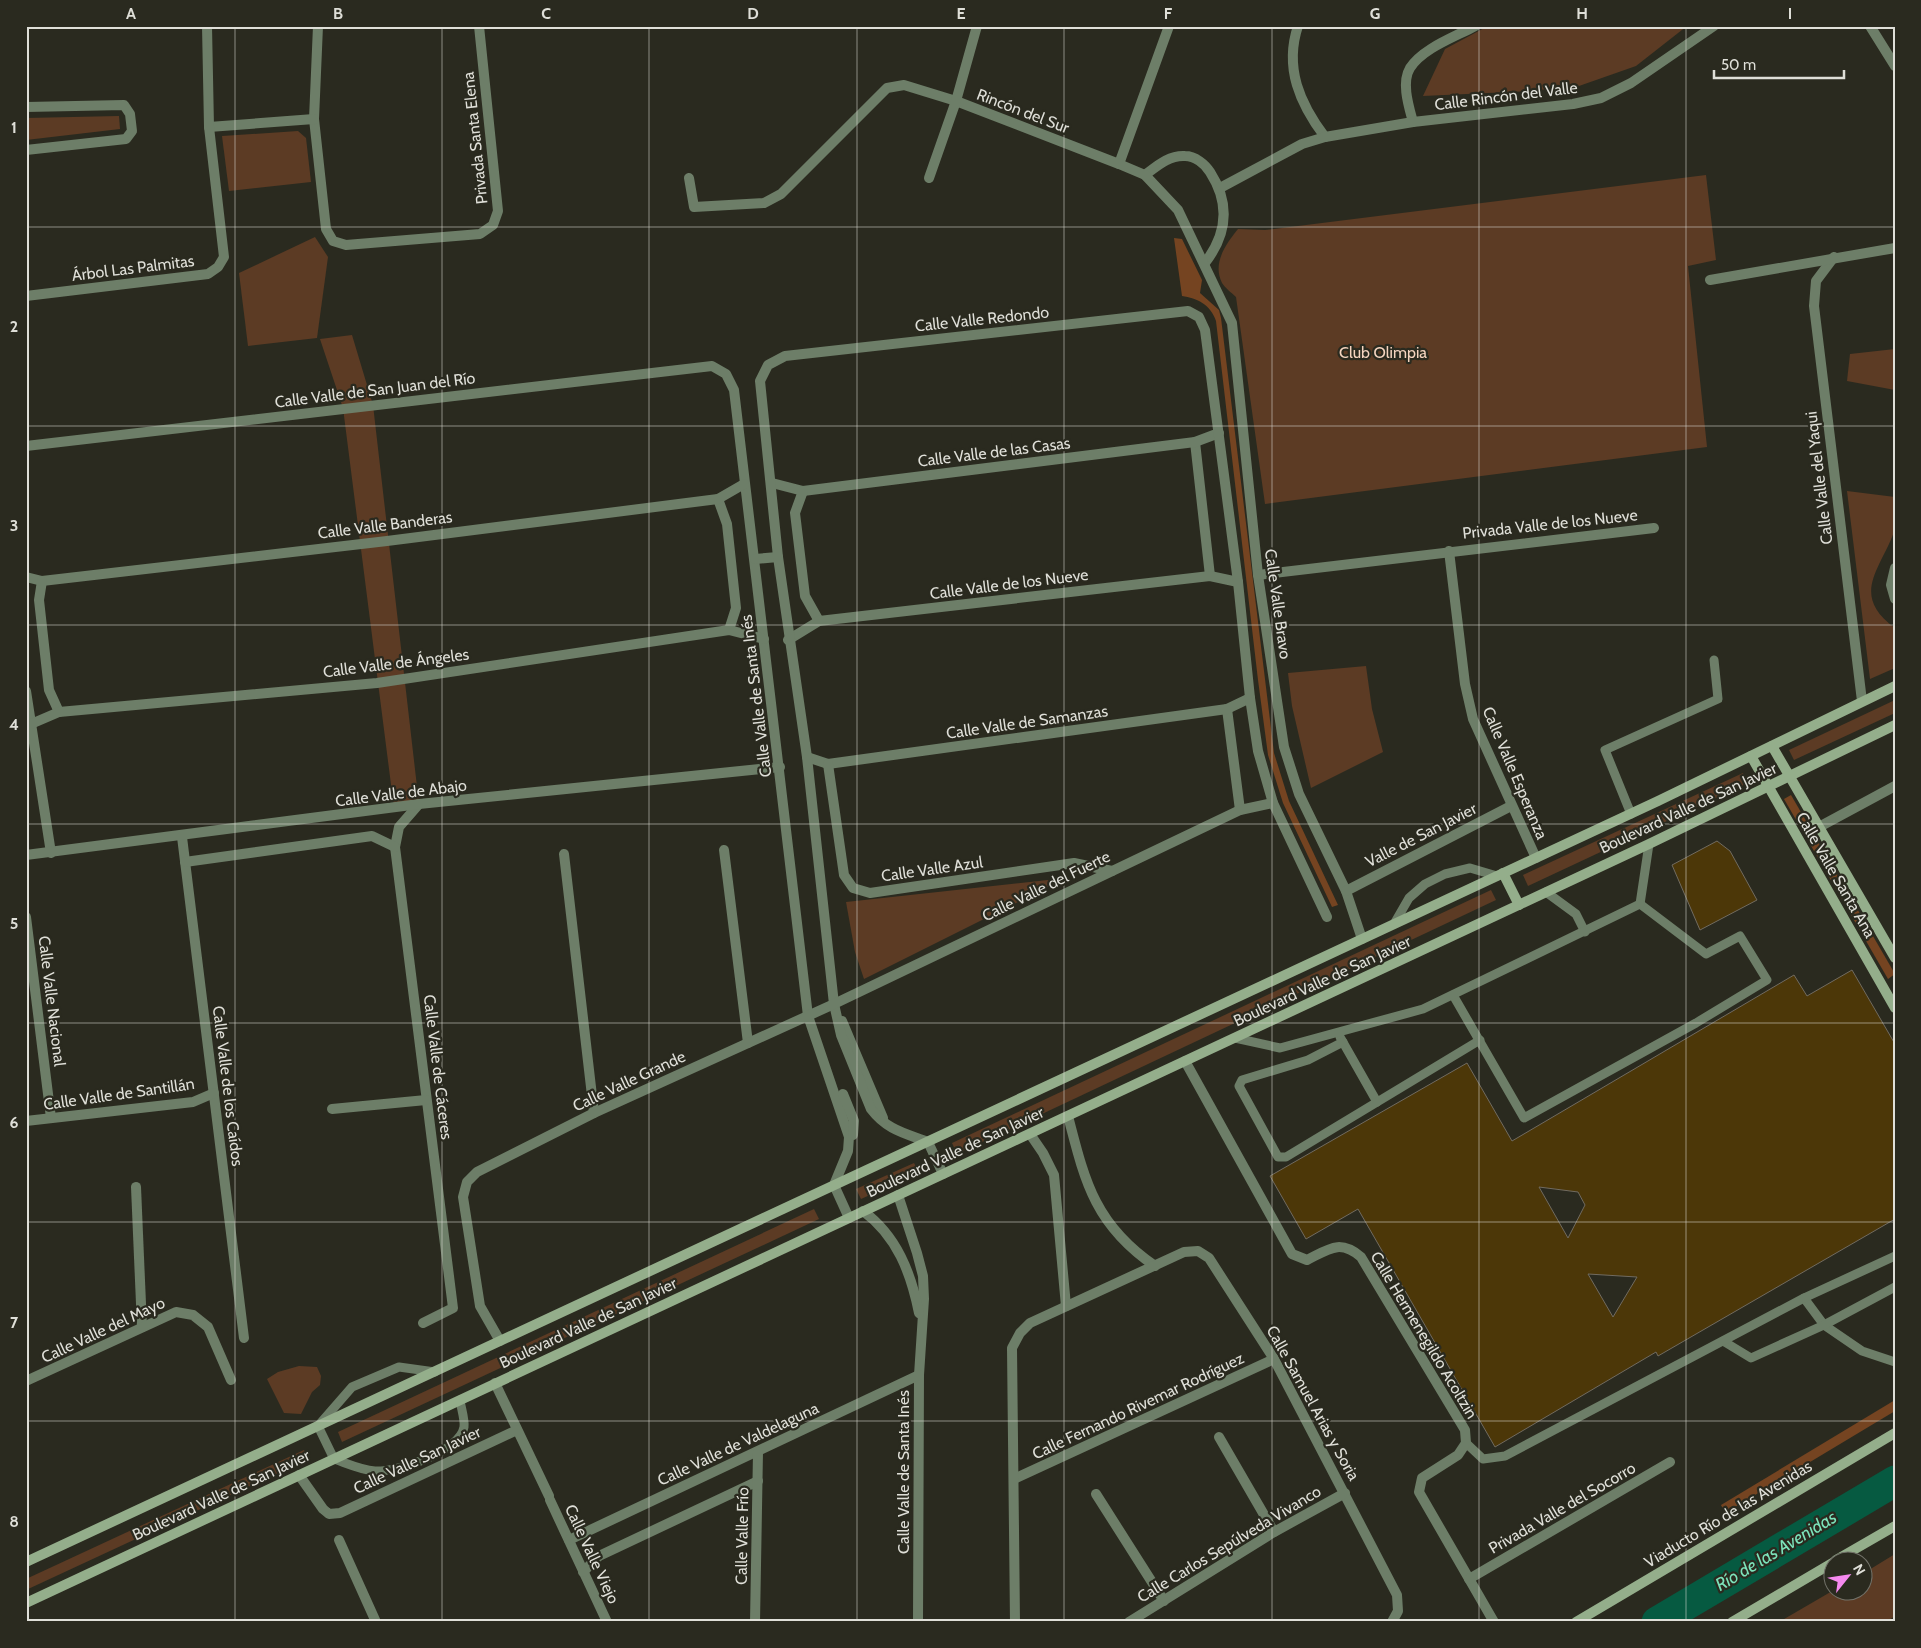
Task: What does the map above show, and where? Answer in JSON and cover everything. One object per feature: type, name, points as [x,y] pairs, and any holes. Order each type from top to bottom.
[{"type":"main road","name":"Boulevard Valle de San Javier","points":[[26,1562],[1631,814],[1895,686]]},
{"type":"main road","name":"Boulevard Valle de San Javier","points":[[26,1603],[1769,788],[1895,725]]},
{"type":"main road","name":"Calle Valle Santa Ana","points":[[1772,746],[1895,958]]},
{"type":"main road","name":"Calle Valle Santa Ana","points":[[1751,756],[1895,1008]]},
{"type":"main road","points":[[1500,875],[1519,905]]},
{"type":"main road","points":[[1885,991],[1895,985]]},
{"type":"main road","name":"Viaducto Río de las Avenidas","points":[[1576,1622],[1895,1433]]},
{"type":"main road","points":[[1854,1550],[1895,1526]]},
{"type":"main road","points":[[1732,1622],[1824,1568]]},
{"type":"street","name":"Árbol Las Palmitas","points":[[26,296],[208,274],[218,267],[224,256],[209,127],[207,26]]},
{"type":"street","name":"Privada Santa Elena","points":[[318,26],[314,119],[326,229],[333,241],[346,246],[480,234],[493,225],[498,211],[479,26]]},
{"type":"street","points":[[929,178],[956,101],[977,26]]},
{"type":"street","points":[[1119,164],[1169,26]]},
{"type":"street","points":[[1298,26],[1293,59],[1296,87],[1308,114],[1325,137]]},
{"type":"street","name":"Calle Rincón del Valle","points":[[1475,26],[1426,53],[1410,69],[1406,93],[1413,122],[1573,104],[1601,98],[1631,83],[1714,26]]},
{"type":"street","points":[[1870,26],[1895,66]]},
{"type":"street","name":"Rincón del Sur","points":[[689,178],[694,207],[764,203],[781,194],[887,88],[904,85],[956,101],[1145,175],[1178,210]]},
{"type":"street","points":[[26,107],[124,105],[130,114],[132,131],[126,139],[26,150]]},
{"type":"street","points":[[209,127],[314,119]]},
{"type":"street","points":[[1220,188],[1302,144],[1325,137],[1413,122]]},
{"type":"street","points":[[1145,175],[1165,160],[1186,155],[1205,164],[1220,188],[1225,210],[1218,247],[1205,263]]},
{"type":"street","name":"Calle Valle Bravo","points":[[1178,210],[1232,322],[1258,575],[1284,747],[1299,794],[1346,891],[1362,939]]},
{"type":"street","points":[[1710,280],[1834,257],[1895,248]]},
{"type":"street","name":"Calle Valle del Yaqui","points":[[1834,257],[1816,280],[1814,306],[1862,701]]},
{"type":"street","name":"Calle Valle Redondo","points":[[772,483],[760,381],[768,365],[785,356],[1178,312],[1188,311],[1199,317],[1205,330],[1219,433]]},
{"type":"street","name":"Calle Valle de San Juan del Río","points":[[26,446],[712,366],[726,374]]},
{"type":"street","name":"Calle Valle de Santa Inés","points":[[726,374],[734,390],[808,1016],[847,1125],[848,1151],[834,1185]]},
{"type":"street","points":[[1219,433],[1238,582],[1250,698],[1258,750],[1273,803],[1327,918]]},
{"type":"street","name":"Calle Valle de las Casas","points":[[772,483],[803,491],[1195,442],[1219,433]]},
{"type":"street","points":[[1195,442],[1210,576]]},
{"type":"street","points":[[772,483],[778,557],[788,640],[807,758],[834,1004],[841,1035],[871,1109],[885,1125],[928,1142],[943,1174]]},
{"type":"street","name":"Calle Valle Banderas","points":[[26,577],[42,581],[387,541],[718,499],[744,484]]},
{"type":"street","points":[[803,491],[795,513],[805,596],[819,621]]},
{"type":"street","points":[[718,499],[727,524],[736,608],[729,630]]},
{"type":"street","name":"Privada Valle de los Nueve","points":[[1450,551],[1654,528]]},
{"type":"street","points":[[1258,575],[1450,551]]},
{"type":"street","name":"Calle Valle Esperanza","points":[[1450,551],[1465,684],[1474,720],[1536,858]]},
{"type":"street","points":[[755,559],[778,557]]},
{"type":"street","points":[[1895,568],[1891,585],[1895,599]]},
{"type":"street","name":"Calle Valle de los Nueve","points":[[788,640],[819,621],[1210,576],[1238,582]]},
{"type":"street","points":[[42,581],[39,600],[49,690],[59,712]]},
{"type":"street","name":"Calle Valle de Ángeles","points":[[31,724],[59,712],[377,683],[729,630],[764,639]]},
{"type":"street","points":[[26,692],[51,853]]},
{"type":"street","name":"Calle Valle de Samanzas","points":[[807,758],[828,764],[1227,709],[1250,698]]},
{"type":"street","points":[[1227,709],[1240,810]]},
{"type":"street","name":"Calle Valle Azul","points":[[828,764],[844,875],[853,888],[870,893],[1074,863],[1112,871]]},
{"type":"street","name":"Calle Valle de Abajo","points":[[26,855],[182,837],[419,804],[780,767]]},
{"type":"street","points":[[1819,826],[1895,786]]},
{"type":"street","name":"Calle Valle del Fuerte","points":[[808,1016],[1240,810],[1273,803]]},
{"type":"street","name":"Calle Valle de Cáceres","points":[[419,804],[398,826],[395,847],[453,1308],[423,1323]]},
{"type":"street","name":"Valle de San Javier","points":[[1346,891],[1511,806]]},
{"type":"street","points":[[185,862],[372,836],[395,847]]},
{"type":"street","name":"Calle Valle de los Caídos","points":[[182,837],[244,1338]]},
{"type":"street","points":[[724,850],[748,1043]]},
{"type":"street","points":[[564,854],[594,1113]]},
{"type":"street","name":"Calle Valle Nacional","points":[[26,918],[31,988],[51,1118]]},
{"type":"street","name":"Calle Valle Grande","points":[[500,1341],[480,1306],[463,1197],[467,1182],[477,1172],[594,1113],[808,1016]]},
{"type":"street","name":"Calle Hermenegildo Acoltzin","points":[[1185,1061],[1292,1254],[1307,1260],[1334,1246],[1349,1247],[1361,1257],[1464,1430],[1466,1443],[1458,1455],[1422,1478],[1420,1492],[1494,1622]]},
{"type":"street","name":"Calle Valle de Santillán","points":[[26,1121],[193,1102],[214,1093]]},
{"type":"street","points":[[332,1109],[426,1100]]},
{"type":"street","points":[[1068,1116],[1080,1162],[1100,1212],[1116,1234],[1133,1251],[1155,1266]]},
{"type":"street","points":[[1030,1134],[1043,1153],[1054,1175],[1066,1306]]},
{"type":"street","points":[[834,1185],[849,1218]]},
{"type":"street","points":[[136,1187],[142,1327]]},
{"type":"street","name":"Calle Valle de Santa Inés","points":[[898,1195],[912,1235],[923,1276],[924,1299],[919,1375],[918,1622]]},
{"type":"street","name":"Calle Valle de Santa Inés","points":[[863,1211],[887,1232],[896,1245],[910,1280],[921,1322]]},
{"type":"street","name":"Calle Samuel Arias y Soria","points":[[1015,1622],[1012,1348],[1020,1334],[1030,1323],[1184,1252],[1198,1250],[1209,1258],[1274,1359],[1345,1493],[1397,1595],[1398,1611],[1392,1622]]},
{"type":"street","name":"Calle Valle del Mayo","points":[[26,1381],[176,1312],[192,1315],[208,1327],[231,1380]]},
{"type":"street","name":"Calle Fernando Rivemar Rodríguez","points":[[1014,1479],[1274,1359]]},
{"type":"street","name":"Calle Valle de Valdelaguna","points":[[569,1540],[919,1375]]},
{"type":"street","name":"Calle Valle Viejo","points":[[495,1383],[607,1622]]},
{"type":"street","name":"Calle Valle San Javier","points":[[299,1475],[323,1509],[329,1514],[340,1513],[517,1430]]},
{"type":"street","points":[[1219,1437],[1274,1532]]},
{"type":"street","name":"Calle Valle Frío","points":[[755,1622],[758,1452]]},
{"type":"street","name":"Privada Valle del Socorro","points":[[1469,1579],[1670,1462]]},
{"type":"street","points":[[583,1572],[599,1556],[758,1481]]},
{"type":"street","name":"Calle Carlos Sepúlveda Vivanco","points":[[1129,1622],[1274,1532],[1345,1493]]},
{"type":"street","points":[[1096,1494],[1164,1601]]},
{"type":"street","points":[[339,1540],[376,1622]]},
{"type":"lane","points":[[1631,814],[1616,782],[1605,750],[1718,698],[1714,660]]},
{"type":"lane","points":[[1640,904],[1649,844]]},
{"type":"lane","points":[[1394,924],[1409,898],[1425,884],[1445,874],[1470,868],[1500,875]]},
{"type":"lane","points":[[1546,892],[1576,914],[1584,932]]},
{"type":"lane","points":[[1234,1038],[1280,1048],[1423,1009],[1640,904]]},
{"type":"lane","points":[[1453,995],[1524,1118],[1696,1023],[1766,980],[1740,936],[1706,954],[1640,904]]},
{"type":"lane","points":[[1338,1033],[1377,1102]]},
{"type":"lane","points":[[1343,1042],[1308,1060],[1242,1080],[1239,1086],[1278,1157],[1286,1157],[1480,1040]]},
{"type":"lane","points":[[1466,1443],[1483,1459],[1505,1456],[1804,1298],[1895,1256]]},
{"type":"lane","points":[[1724,1341],[1750,1358],[1824,1325],[1895,1288]]},
{"type":"lane","points":[[1804,1298],[1824,1325],[1862,1351],[1895,1362]]},
{"type":"lane","points":[[435,1372],[399,1367],[352,1387],[318,1426],[334,1459],[373,1471],[395,1470],[447,1449],[458,1441],[464,1426],[460,1400]]},
{"type":"green space","points":[[1488,26],[1687,26],[1636,66],[1579,86],[1530,91],[1423,96],[1445,49]]},
{"type":"green space","points":[[119,116],[120,129],[26,140],[26,118]]},
{"type":"green space","points":[[298,131],[306,138],[311,182],[229,191],[222,136]]},
{"type":"green space","name":"Club Olimpia","points":[[1706,175],[1716,260],[1688,266],[1707,447],[1265,504],[1236,297],[1222,283],[1219,276],[1222,254],[1238,229],[1265,230]]},
{"type":"green space","points":[[315,237],[328,257],[317,338],[248,346],[239,273]]},
{"type":"green space","points":[[352,335],[373,405],[419,804],[394,808],[343,408],[320,339]]},
{"type":"green space","points":[[1895,349],[1895,390],[1847,381],[1850,354]]},
{"type":"green space","points":[[1847,491],[1895,497],[1896,520],[1894,532],[1876,570],[1871,593],[1874,604],[1881,616],[1895,628],[1895,668],[1870,679]]},
{"type":"green space","points":[[1366,666],[1372,709],[1383,752],[1311,788],[1292,706],[1288,673]]},
{"type":"green space","points":[[1895,700],[1895,713],[1794,760],[1789,750]]},
{"type":"green space","points":[[1743,773],[1748,783],[1528,886],[1523,875]]},
{"type":"green space","points":[[1066,878],[864,979],[855,952],[846,902]]},
{"type":"green space","points":[[1491,890],[1496,900],[957,1154],[952,1143]]},
{"type":"green space","points":[[914,1163],[919,1173],[861,1199],[856,1189]]},
{"type":"green space","points":[[814,1209],[819,1219],[342,1442],[338,1432]]},
{"type":"green space","points":[[299,1366],[317,1367],[321,1376],[320,1385],[312,1392],[301,1414],[284,1413],[267,1379],[278,1372]]},
{"type":"green space","points":[[304,1450],[308,1459],[26,1590],[26,1579]]},
{"type":"green space","points":[[1895,1554],[1895,1616],[1886,1622],[1779,1622],[1824,1596],[1824,1600],[1874,1600],[1874,1567]]},
{"type":"shaded area","points":[[1174,238],[1182,239],[1202,280],[1200,293],[1219,310],[1221,318],[1274,753],[1289,801],[1338,905],[1332,907],[1283,803],[1268,755],[1216,321],[1214,315],[1203,303],[1193,298],[1182,296]]},
{"type":"shaded area","points":[[1791,795],[1895,974],[1888,979],[1784,799]]},
{"type":"shaded area","points":[[1895,1400],[1895,1411],[1725,1513],[1721,1505]]},
{"type":"building","points":[[1717,841],[1730,851],[1757,900],[1700,930],[1672,865]]},
{"type":"building","points":[[1852,970],[1895,1044],[1895,1219],[1658,1356],[1656,1352],[1495,1447],[1358,1209],[1306,1239],[1270,1176],[1467,1063],[1512,1141],[1794,975],[1807,996]],"holes":[[[1539,1187],[1578,1192],[1585,1205],[1568,1238]],[[1588,1274],[1637,1277],[1613,1317]]]},
{"type":"waterway","name":"Río de las Avenidas","points":[[1657,1622],[1895,1481]]}]
